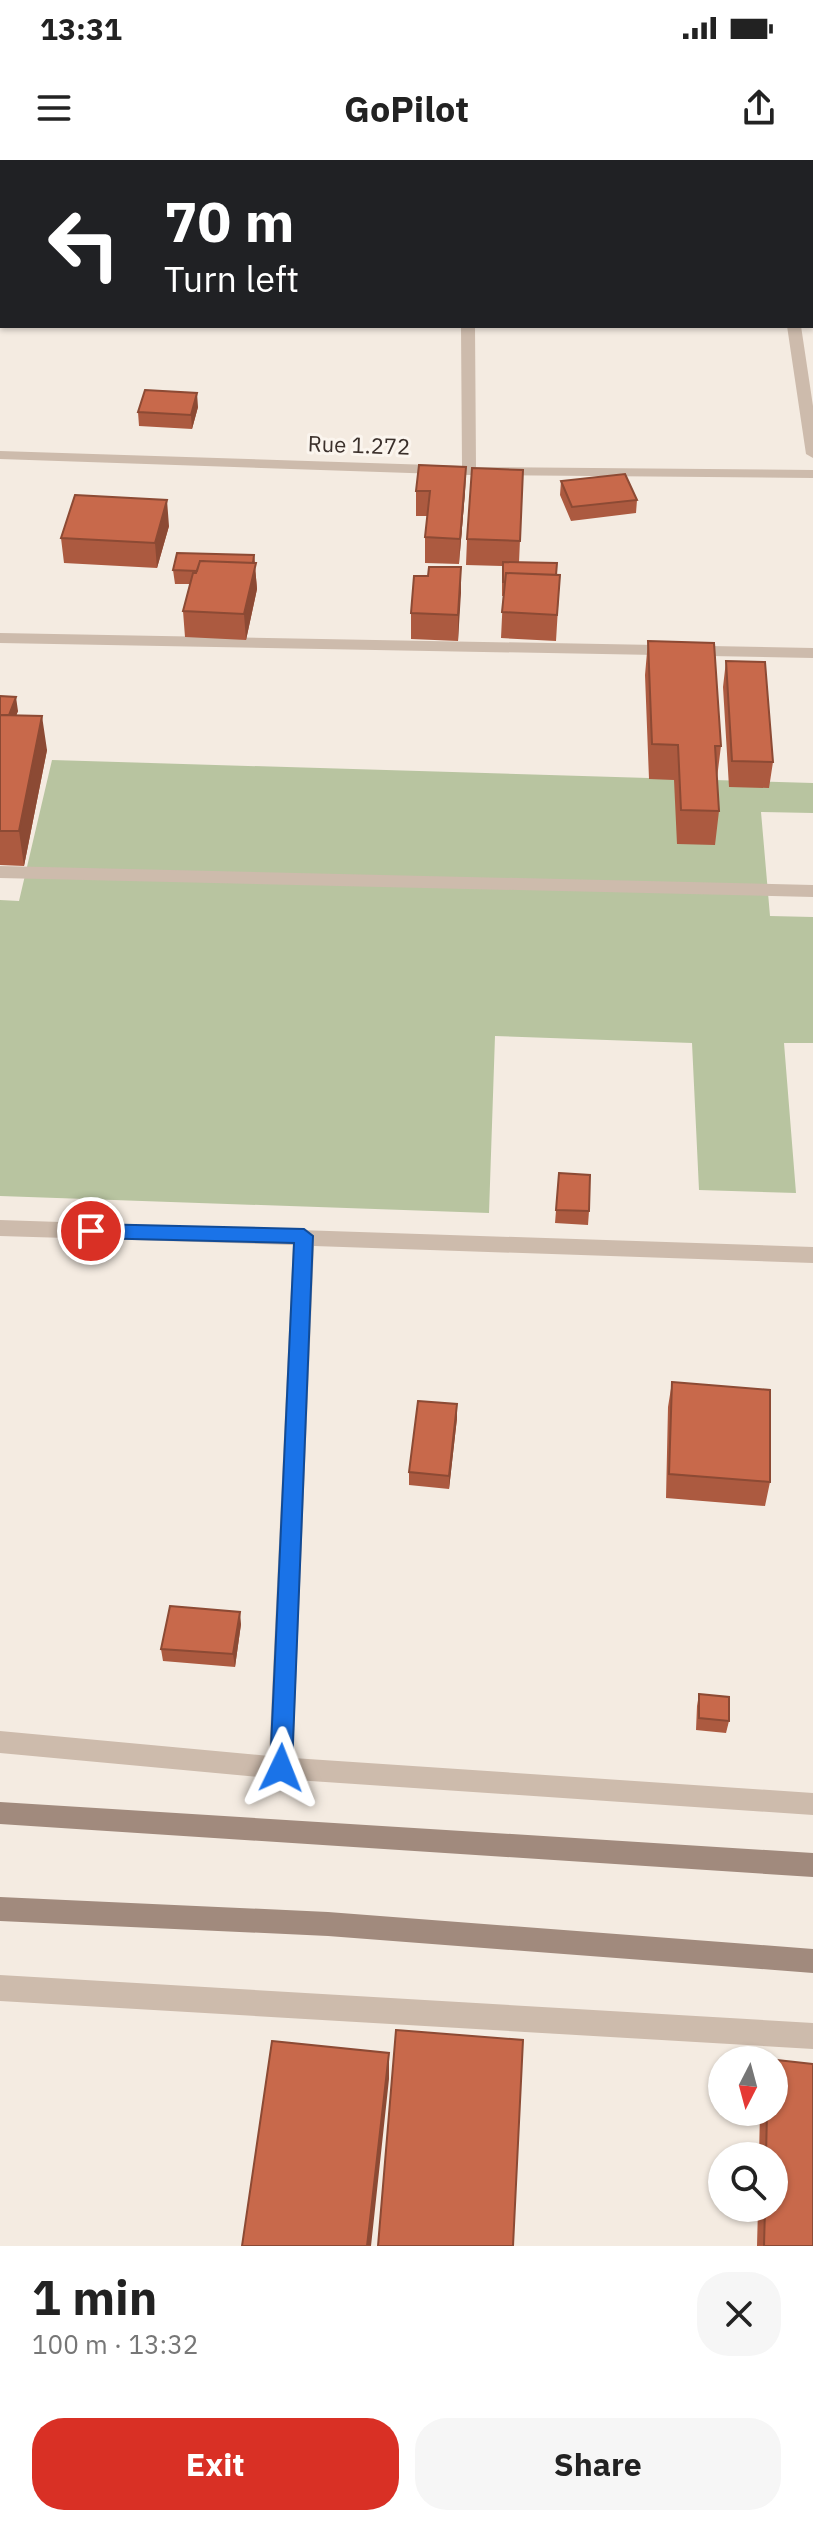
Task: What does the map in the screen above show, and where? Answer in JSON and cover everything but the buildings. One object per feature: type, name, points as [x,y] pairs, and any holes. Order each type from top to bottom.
[{"type":"street","points":[[468,328],[469,471]]},
{"type":"street","points":[[794,328],[813,454]]},
{"type":"street","name":"Rue 1.272","points":[[0,455],[469,471],[813,474]]},
{"type":"street","points":[[0,638],[813,653]]},
{"type":"street","points":[[0,872],[813,891]]},
{"type":"street","points":[[0,1228],[813,1255]]},
{"type":"street","points":[[281,1768],[304,1236]]},
{"type":"street","points":[[0,1742],[281,1768],[813,1804]]},
{"type":"street","points":[[0,1813],[813,1865]]},
{"type":"street","points":[[0,1909],[328,1924],[813,1961]]},
{"type":"street","points":[[0,1988],[813,2036]]},
{"type":"green space","points":[[52,760],[813,783],[813,813],[761,812],[770,916],[813,917],[813,1043],[784,1043],[796,1193],[699,1190],[692,1043],[495,1036],[489,1213],[0,1196],[0,900],[19,901]]},
{"type":"route","points":[[91,1231],[304,1236],[281,1768]]}]
